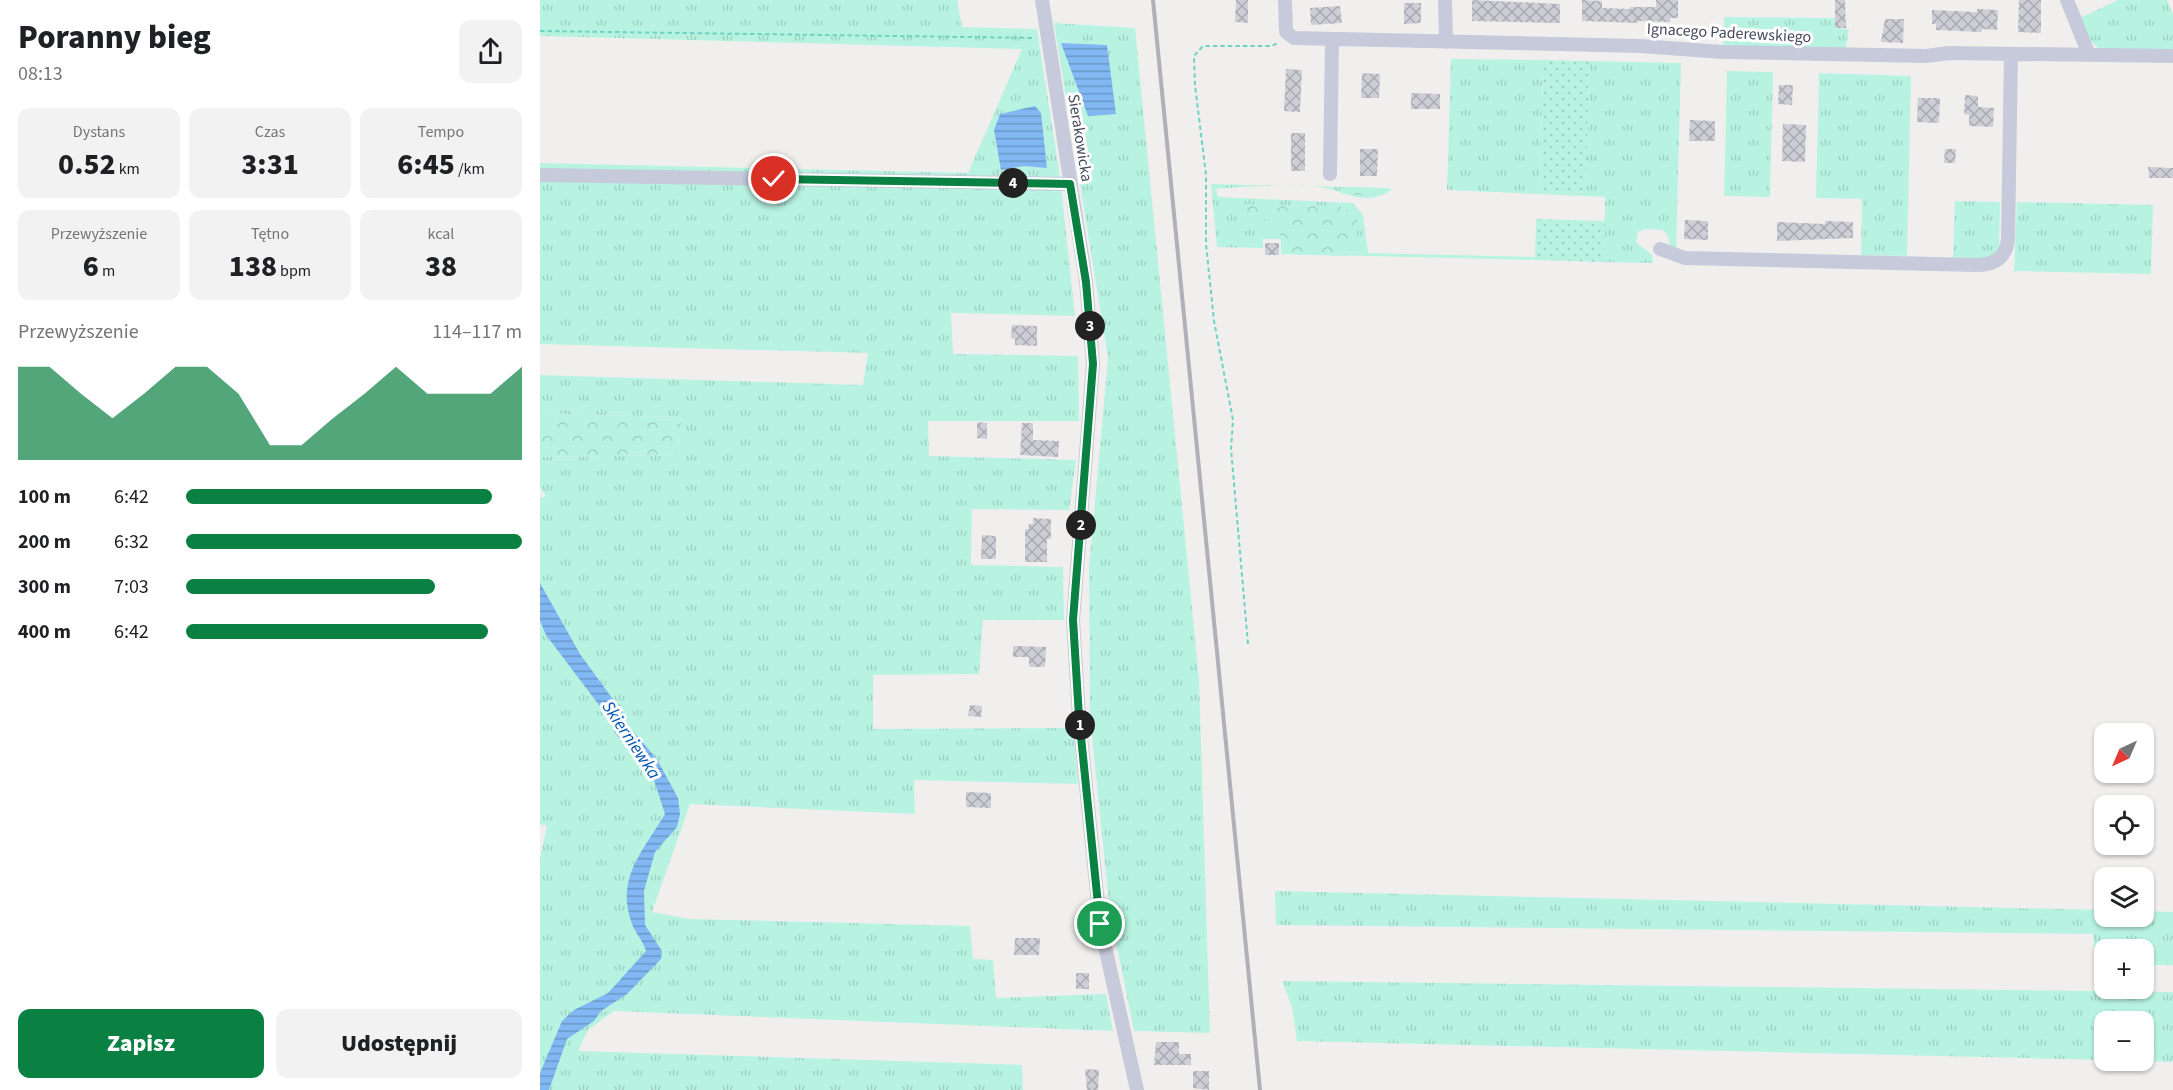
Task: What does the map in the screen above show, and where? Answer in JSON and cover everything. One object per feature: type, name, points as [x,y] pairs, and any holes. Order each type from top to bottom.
[{"type":"street","name":"Sierakowicka","points":[[1042,0],[1086,282],[1093,364],[1073,620],[1078,706],[1100,924],[1137,1090]]},
{"type":"street","points":[[1285,0],[1286,32]]},
{"type":"street","points":[[1445,0],[1446,42]]},
{"type":"street","points":[[2067,0],[2089,55]]},
{"type":"street","name":"Ignacego Paderewskiego","points":[[1286,32],[1294,38],[1332,40],[1640,46],[1723,52],[1904,56],[2011,54],[2173,56]]},
{"type":"street","points":[[1330,174],[1332,40]]},
{"type":"street","points":[[1660,249],[1685,258],[1976,266],[1994,263],[2003,254],[2008,239],[2011,54]]},
{"type":"street","points":[[540,175],[1070,184]]},
{"type":"path","points":[[540,31],[1047,38]]},
{"type":"path","points":[[1248,644],[1231,448],[1233,420],[1214,321],[1206,244],[1206,175],[1195,85],[1194,56],[1203,46],[1272,46],[1286,32]]},
{"type":"green space","points":[[540,0],[957,0],[962,27],[1037,29],[1060,177],[1075,316],[951,313],[953,354],[1078,356],[1079,421],[928,421],[929,456],[1076,460],[1069,510],[972,509],[971,565],[1063,567],[1064,620],[983,620],[979,674],[873,675],[873,729],[1073,728],[1078,784],[914,780],[915,814],[690,804],[652,912],[689,919],[970,926],[973,959],[993,960],[996,998],[1106,994],[1113,1031],[614,1011],[588,1030],[578,1051],[1022,1065],[1023,1090],[540,1090],[540,858],[547,826],[540,824],[540,498],[546,496],[540,488],[540,457],[678,455],[682,417],[540,414],[540,375],[863,385],[868,353],[540,344],[540,163],[968,173],[1022,49],[540,36]]},
{"type":"green space","points":[[2118,0],[2167,0],[2173,14],[2173,51],[2102,50],[2094,44],[2080,18]]},
{"type":"green space","points":[[1724,17],[1835,18],[1835,28],[1849,29],[1845,51],[1723,47]]},
{"type":"green space","points":[[1054,23],[1135,28],[1199,679],[1210,1033],[1134,1031],[1110,912],[1090,717],[1089,568],[1108,358]]},
{"type":"green space","points":[[1451,59],[1543,60],[1540,191],[1586,193],[1589,61],[1681,63],[1676,251],[1670,246],[1668,236],[1663,230],[1645,229],[1638,232],[1636,242],[1652,255],[1653,263],[1604,262],[1605,197],[1447,190]]},
{"type":"green space","points":[[1543,60],[1589,61],[1586,193],[1540,192]]},
{"type":"green space","points":[[1727,71],[1773,72],[1770,197],[1724,196]]},
{"type":"green space","points":[[1819,73],[1911,76],[1907,256],[1861,255],[1862,199],[1816,198]]},
{"type":"green space","points":[[1211,184],[1279,186],[1216,189],[1218,197],[1353,203],[1363,215],[1368,253],[1535,257],[1535,260],[1281,254],[1281,239],[1263,239],[1263,248],[1217,247]]},
{"type":"green space","points":[[1310,186],[1393,189],[1383,195],[1364,198]]},
{"type":"green space","points":[[1345,187],[1384,188],[1388,191],[1372,195],[1348,195],[1343,194],[1341,189]]},
{"type":"green space","points":[[1955,201],[2000,202],[1999,249],[1989,258],[1953,258]]},
{"type":"green space","points":[[2017,202],[2153,205],[2151,274],[2014,271]]},
{"type":"green space","points":[[1238,204],[1337,206],[1354,215],[1358,226],[1357,233],[1346,256],[1281,254],[1281,241],[1276,225],[1265,219],[1233,216],[1230,209]]},
{"type":"green space","points":[[1536,219],[1605,221],[1604,262],[1535,260]]},
{"type":"green space","points":[[540,414],[682,417],[678,455],[540,457]]},
{"type":"green space","points":[[1275,891],[2094,910],[2094,927],[2154,927],[2154,911],[2173,912],[2173,965],[2154,965],[2154,939],[2094,939],[2094,950],[2093,934],[1276,925]]},
{"type":"green space","points":[[1282,981],[2094,991],[2094,999],[2154,999],[2154,992],[2173,992],[2173,1062],[2154,1062],[2154,1011],[2094,1011],[2094,1060],[1297,1041],[1292,1007]]},
{"type":"water","points":[[1061,43],[1107,45],[1116,114],[1088,116]]},
{"type":"water","points":[[1035,106],[1041,113],[1047,168],[1024,166],[1001,170],[994,130],[1000,114]]},
{"type":"water","name":"Skierniewka","points":[[540,583],[580,654],[612,698],[621,706],[625,722],[657,759],[678,798],[680,814],[677,827],[655,852],[644,891],[645,925],[662,951],[661,959],[627,994],[601,1011],[594,1021],[567,1039],[549,1090],[540,1090],[540,1073],[562,1021],[574,1010],[608,993],[646,951],[631,921],[627,905],[627,891],[634,864],[665,814],[654,780],[615,733],[608,717],[546,635],[540,621]]},
{"type":"building","points":[[1236,0],[1248,0],[1248,23],[1235,22]]},
{"type":"building","points":[[1472,0],[1560,4],[1560,23],[1472,21]]},
{"type":"building","points":[[1582,0],[1602,1],[1602,8],[1630,9],[1630,7],[1656,7],[1656,0],[1678,0],[1678,18],[1670,18],[1670,22],[1638,21],[1638,23],[1582,21]]},
{"type":"building","points":[[1835,0],[1845,0],[1846,28],[1835,28]]},
{"type":"building","points":[[2019,0],[2041,0],[2041,33],[2018,32]]},
{"type":"building","points":[[1404,3],[1421,3],[1421,23],[1404,24]]},
{"type":"building","points":[[1340,6],[1342,23],[1311,25],[1310,8]]},
{"type":"building","points":[[1977,9],[1998,10],[1997,30],[1982,29],[1982,32],[1936,30],[1936,24],[1932,24],[1932,10],[1977,12]]},
{"type":"building","points":[[1885,19],[1904,19],[1903,43],[1881,42]]},
{"type":"building","points":[[1286,69],[1302,70],[1300,112],[1284,111]]},
{"type":"building","points":[[1362,73],[1380,74],[1379,98],[1361,98]]},
{"type":"building","points":[[1779,85],[1793,85],[1792,105],[1778,104]]},
{"type":"building","points":[[1411,93],[1440,94],[1440,109],[1411,109]]},
{"type":"building","points":[[1965,95],[1978,96],[1978,107],[1994,108],[1993,127],[1969,126],[1969,115],[1964,114]]},
{"type":"building","points":[[1918,98],[1940,98],[1939,123],[1917,122]]},
{"type":"building","points":[[1690,120],[1715,121],[1715,141],[1689,141]]},
{"type":"building","points":[[1783,124],[1806,125],[1805,162],[1782,161]]},
{"type":"building","points":[[1291,133],[1305,133],[1305,171],[1291,171]]},
{"type":"building","points":[[1360,149],[1378,149],[1377,176],[1360,176]]},
{"type":"building","points":[[1945,149],[1956,149],[1955,163],[1944,163]]},
{"type":"building","points":[[2148,167],[2173,168],[2173,178],[2149,178]]},
{"type":"building","points":[[1685,220],[1708,221],[1708,240],[1684,239]]},
{"type":"building","points":[[1825,221],[1853,222],[1853,238],[1777,241],[1777,222],[1825,224]]},
{"type":"building","points":[[1265,243],[1279,243],[1279,255],[1265,255]]},
{"type":"building","points":[[1012,325],[1037,326],[1037,346],[1015,345],[1015,339],[1011,338]]},
{"type":"building","points":[[977,422],[987,423],[987,439],[977,438]]},
{"type":"building","points":[[1022,423],[1033,423],[1033,440],[1059,441],[1058,457],[1020,455]]},
{"type":"building","points":[[1033,518],[1051,519],[1051,539],[1047,539],[1047,562],[1025,562],[1025,529],[1028,529],[1029,524],[1033,524]]},
{"type":"building","points":[[982,535],[996,536],[996,559],[981,559]]},
{"type":"building","points":[[1013,646],[1046,647],[1045,667],[1029,667],[1029,657],[1013,657]]},
{"type":"building","points":[[970,705],[982,706],[981,717],[968,716]]},
{"type":"building","points":[[966,792],[991,793],[991,808],[966,807]]},
{"type":"building","points":[[1015,938],[1040,938],[1039,955],[1014,955]]},
{"type":"building","points":[[1076,973],[1089,973],[1089,989],[1076,989]]},
{"type":"building","points":[[1156,1042],[1179,1042],[1179,1054],[1191,1054],[1191,1065],[1154,1065]]},
{"type":"building","points":[[1085,1069],[1099,1070],[1098,1090],[1087,1090]]},
{"type":"building","points":[[1193,1071],[1209,1071],[1209,1090],[1193,1088]]},
{"type":"railway","points":[[1153,0],[1260,1090]]},
{"type":"route","points":[[774,179],[1070,184],[1086,282],[1093,364],[1073,620],[1092,865],[1100,924]]}]
